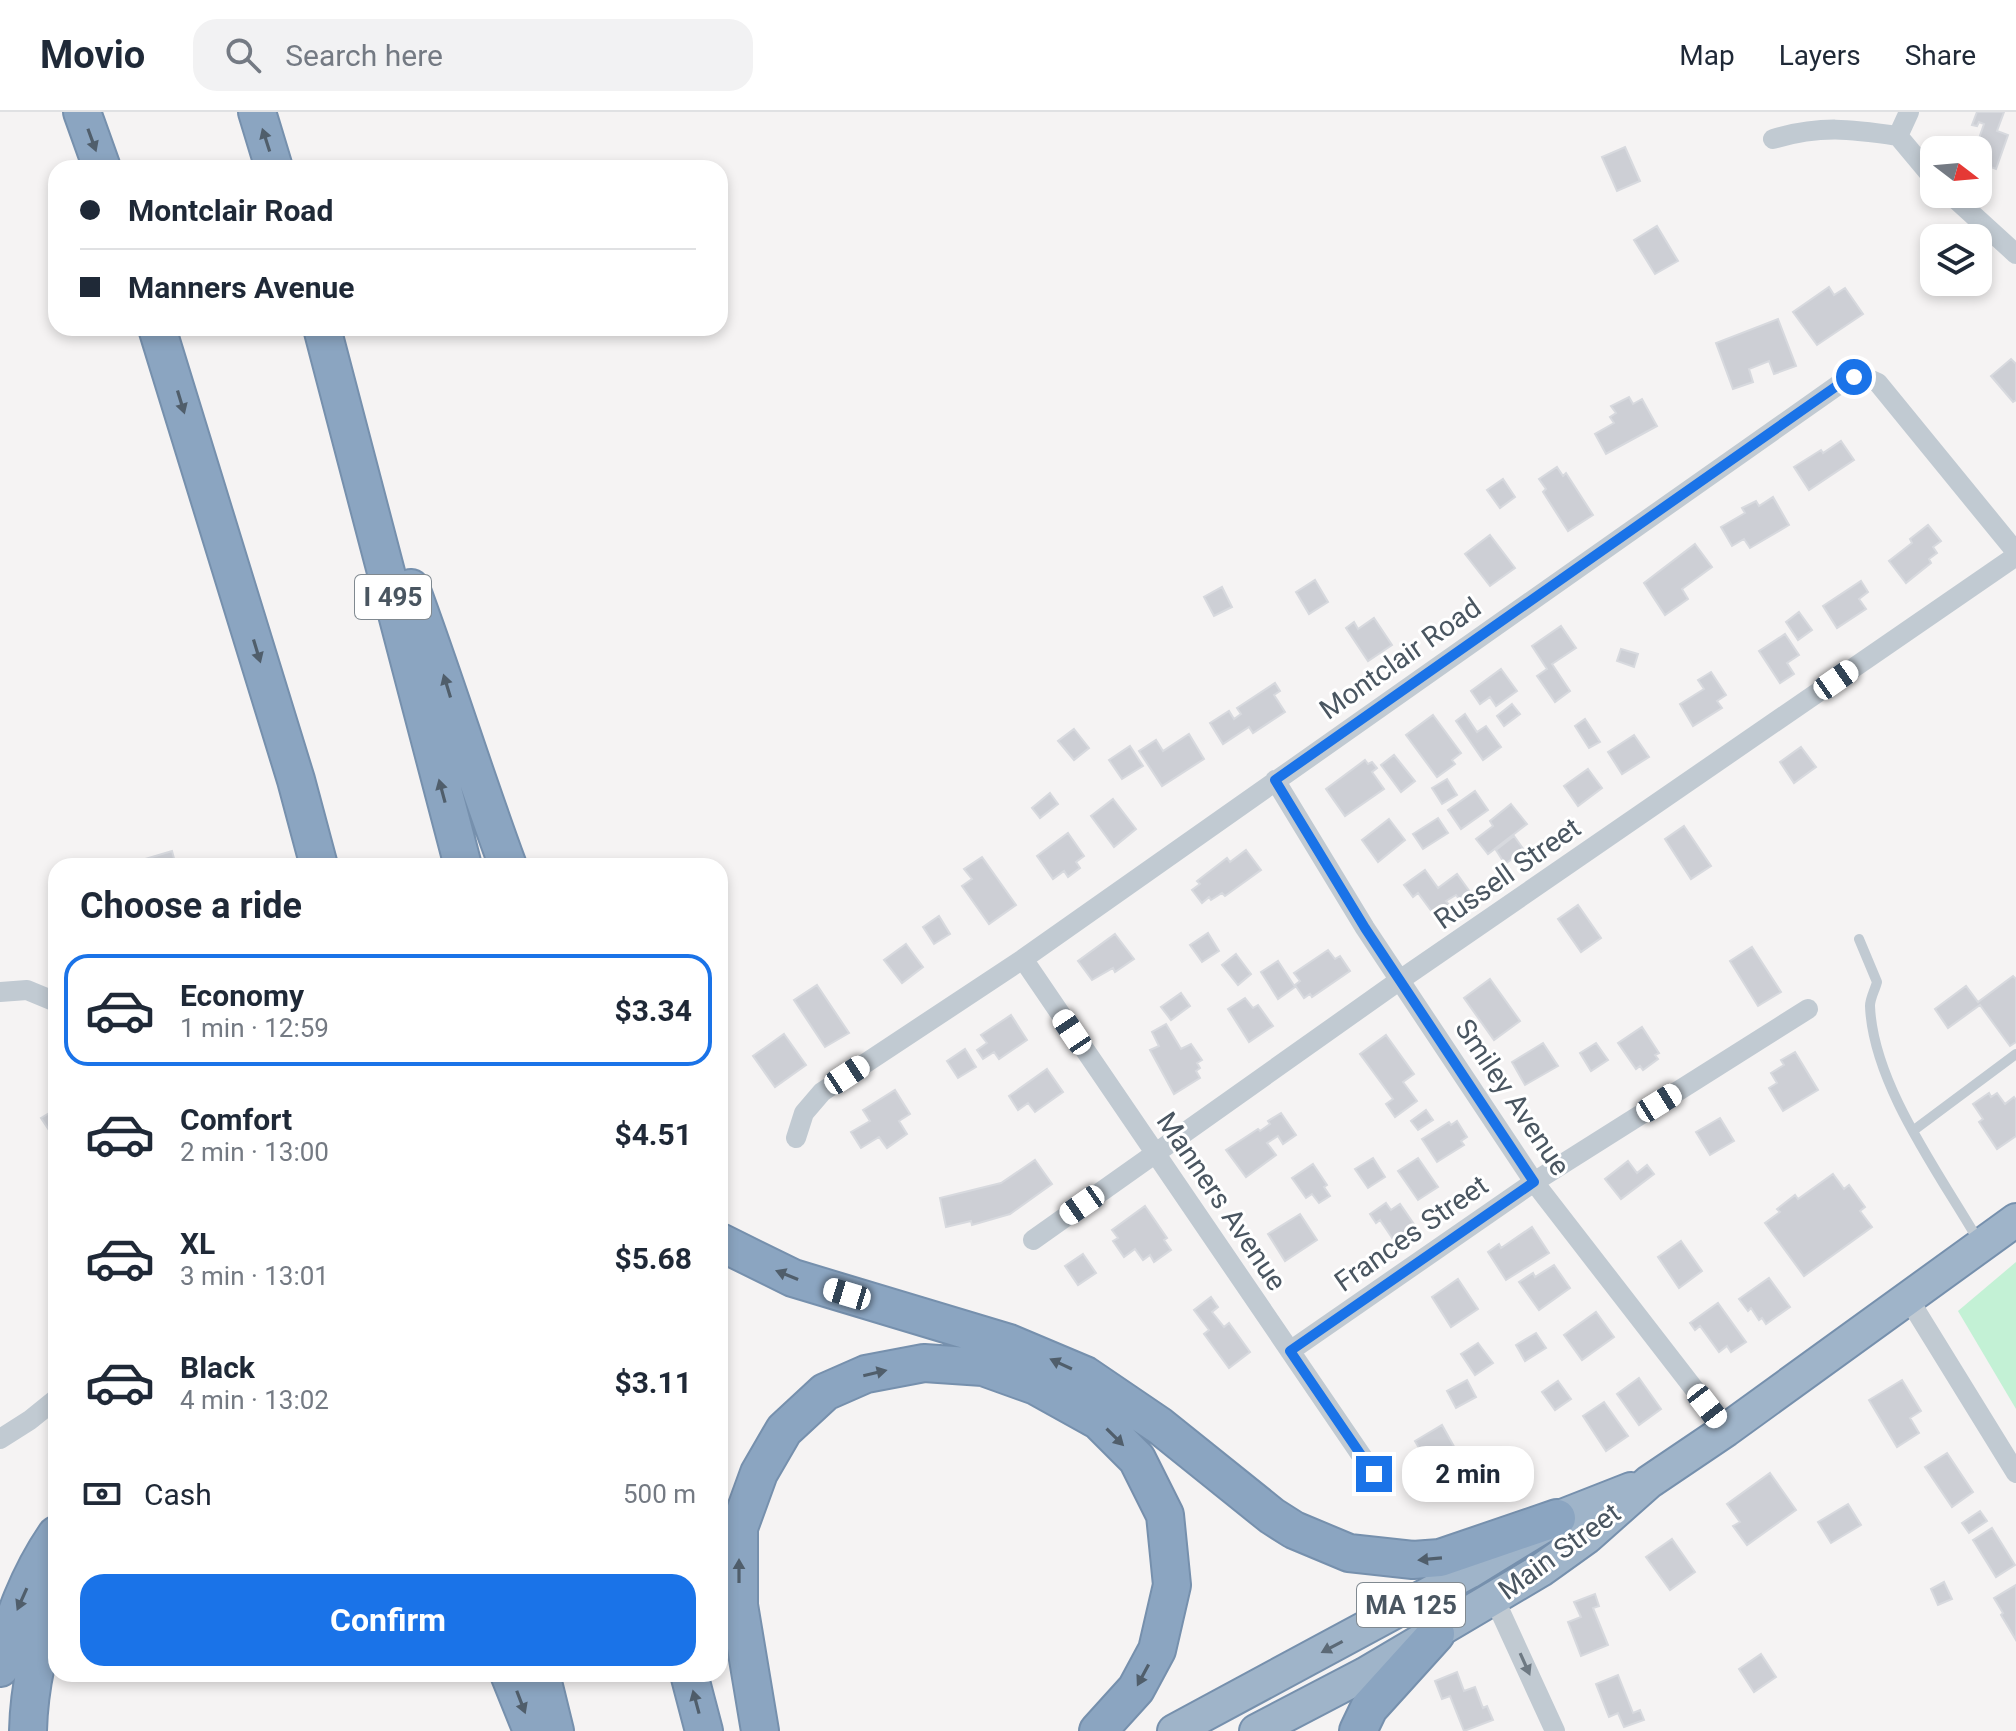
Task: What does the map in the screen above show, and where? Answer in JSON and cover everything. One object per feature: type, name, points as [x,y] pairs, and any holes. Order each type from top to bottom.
[{"type":"highway","points":[[82,112],[99,160]]},
{"type":"highway","points":[[257,112],[272,160]]},
{"type":"highway","points":[[159,336],[296,780],[317,858]]},
{"type":"highway","name":"I 495","points":[[324,336],[461,858]]},
{"type":"highway","points":[[342,399],[442,672],[475,778],[505,858]]},
{"type":"highway","points":[[296,780],[301,858]]},
{"type":"highway","name":"Main Street","points":[[1256,1731],[1436,1634],[1587,1537],[1649,1482],[1726,1430],[2016,1220]]},
{"type":"highway","points":[[728,1246],[793,1278],[1009,1343],[1085,1375],[1160,1426],[1272,1516],[1294,1530],[1349,1553],[1413,1560],[1440,1558],[1557,1518]]},
{"type":"highway","points":[[758,1731],[739,1605],[739,1528],[759,1473],[784,1430],[825,1392],[866,1374],[924,1363],[983,1367],[1036,1386],[1099,1421],[1137,1459],[1165,1515],[1172,1585],[1157,1650],[1136,1689],[1098,1731]]},
{"type":"highway","name":"Main Street","points":[[1174,1731],[1469,1572],[1557,1518],[1649,1482]]},
{"type":"highway","points":[[0,1668],[12,1620],[48,1546]]},
{"type":"highway","points":[[28,1731],[39,1653],[48,1625]]},
{"type":"highway","points":[[1358,1731],[1369,1708],[1436,1634]]},
{"type":"highway","points":[[728,1635],[758,1731]]},
{"type":"highway","points":[[512,1682],[532,1731]]},
{"type":"highway","points":[[543,1682],[555,1731]]},
{"type":"highway","points":[[691,1682],[704,1731]]},
{"type":"street","points":[[1898,136],[1909,112]]},
{"type":"street","points":[[1773,139],[1804,130],[1832,129],[1898,136],[1920,162]]},
{"type":"street","points":[[1965,208],[2016,254]]},
{"type":"street","name":"Montclair Road","points":[[796,1138],[804,1113],[822,1092],[1023,959],[1828,392],[1854,377],[1865,377],[1887,392],[2016,554]]},
{"type":"street","name":"Russell Street","points":[[1033,1240],[1400,980],[2016,554]]},
{"type":"street","name":"Smiley Avenue","points":[[1275,780],[1365,928],[1534,1182],[1726,1430]]},
{"type":"street","name":"Manners Avenue","points":[[1023,959],[1374,1474]]},
{"type":"street","points":[[0,992],[27,990],[48,999]]},
{"type":"street","name":"Frances Street","points":[[1290,1351],[1534,1182],[1808,1009]]},
{"type":"street","points":[[1908,1298],[2016,1473]]},
{"type":"street","points":[[0,1439],[48,1405]]},
{"type":"street","points":[[1494,1598],[1555,1731]]},
{"type":"lane","points":[[1859,939],[1877,982],[1870,1002],[1878,1056],[1914,1130],[1981,1246]]},
{"type":"lane","points":[[1914,1130],[2016,1054]]},
{"type":"green space","points":[[2016,1262],[2016,1409],[1958,1311]]},
{"type":"building","points":[[1977,112],[2004,112],[1997,131],[2008,135],[1996,169],[1992,167],[1992,136],[1980,136],[1984,124],[1979,122],[1977,126],[1972,125]]},
{"type":"building","points":[[1625,147],[1640,181],[1617,191],[1602,157]]},
{"type":"building","points":[[1657,226],[1678,261],[1655,274],[1634,240]]},
{"type":"building","points":[[1829,287],[1834,295],[1845,288],[1863,314],[1817,345],[1793,312]]},
{"type":"building","points":[[1778,319],[1796,366],[1774,374],[1769,361],[1749,369],[1753,382],[1733,389],[1716,343]]},
{"type":"building","points":[[2011,359],[2016,364],[2016,400],[2013,402],[1991,376]]},
{"type":"building","points":[[1629,397],[1633,404],[1642,399],[1657,426],[1606,454],[1595,434],[1614,423],[1610,417],[1616,413],[1611,406]]},
{"type":"building","points":[[1841,441],[1854,460],[1809,490],[1794,467]]},
{"type":"building","points":[[1557,467],[1563,476],[1566,473],[1593,515],[1568,531],[1543,492],[1546,489],[1539,479]]},
{"type":"building","points":[[1503,479],[1515,497],[1500,508],[1487,490]]},
{"type":"building","points":[[1773,497],[1789,525],[1750,548],[1744,539],[1732,546],[1721,527],[1745,513],[1742,508],[1756,501],[1759,506]]},
{"type":"building","points":[[1928,525],[1941,541],[1933,547],[1937,553],[1929,559],[1931,563],[1906,583],[1889,561]]},
{"type":"building","points":[[1490,535],[1515,568],[1490,586],[1465,554]]},
{"type":"building","points":[[1695,544],[1712,567],[1682,589],[1688,599],[1665,615],[1644,583]]},
{"type":"building","points":[[1315,580],[1328,602],[1309,614],[1296,592]]},
{"type":"building","points":[[1861,581],[1868,592],[1859,599],[1866,609],[1837,628],[1823,606]]},
{"type":"building","points":[[1222,587],[1232,607],[1214,616],[1204,597]]},
{"type":"building","points":[[1799,612],[1812,630],[1798,640],[1786,622]]},
{"type":"building","points":[[1374,618],[1392,645],[1368,661],[1346,628],[1354,622],[1358,629]]},
{"type":"building","points":[[1561,626],[1576,648],[1552,664],[1570,691],[1555,702],[1537,676],[1547,669],[1532,646]]},
{"type":"building","points":[[1785,634],[1799,655],[1787,663],[1794,674],[1780,683],[1759,651]]},
{"type":"building","points":[[1621,649],[1638,654],[1634,667],[1617,661]]},
{"type":"building","points":[[1501,669],[1517,691],[1496,706],[1490,697],[1480,704],[1471,691]]},
{"type":"building","points":[[1711,672],[1726,695],[1717,701],[1722,708],[1693,726],[1680,704],[1704,689],[1698,680]]},
{"type":"building","points":[[1275,683],[1280,691],[1274,695],[1285,712],[1253,733],[1249,727],[1223,744],[1210,723],[1229,711],[1234,719],[1241,714],[1237,708]]},
{"type":"building","points":[[1512,704],[1520,714],[1504,726],[1497,716]]},
{"type":"building","points":[[1465,714],[1477,732],[1486,726],[1501,747],[1483,760],[1456,721]]},
{"type":"building","points":[[1433,715],[1461,753],[1452,760],[1455,764],[1437,777],[1406,735]]},
{"type":"building","points":[[1585,719],[1600,742],[1589,748],[1575,726]]},
{"type":"building","points":[[1074,729],[1089,748],[1074,760],[1058,741]]},
{"type":"building","points":[[1189,734],[1204,759],[1162,786],[1139,751],[1156,740],[1163,751]]},
{"type":"building","points":[[1634,735],[1649,757],[1622,774],[1608,752]]},
{"type":"building","points":[[1130,746],[1143,766],[1122,779],[1109,760]]},
{"type":"building","points":[[1801,747],[1816,767],[1794,783],[1780,762]]},
{"type":"building","points":[[1394,755],[1415,781],[1401,792],[1381,765]]},
{"type":"building","points":[[1365,760],[1377,768],[1372,772],[1384,789],[1345,816],[1326,789]]},
{"type":"building","points":[[1588,769],[1602,788],[1578,806],[1564,786]]},
{"type":"building","points":[[1447,779],[1457,795],[1442,804],[1432,788]]},
{"type":"building","points":[[1475,791],[1488,810],[1461,829],[1448,810]]},
{"type":"building","points":[[1050,793],[1058,804],[1040,818],[1032,808]]},
{"type":"building","points":[[1113,799],[1136,829],[1114,847],[1091,816]]},
{"type":"building","points":[[1511,804],[1527,824],[1488,854],[1476,839],[1493,826],[1490,821]]},
{"type":"building","points":[[1438,818],[1448,833],[1423,849],[1413,834]]},
{"type":"building","points":[[1389,819],[1405,840],[1378,862],[1362,840]]},
{"type":"building","points":[[1684,826],[1711,866],[1691,879],[1665,839]]},
{"type":"building","points":[[1068,833],[1084,856],[1076,862],[1080,868],[1068,877],[1064,871],[1053,879],[1037,856]]},
{"type":"building","points":[[1514,836],[1524,850],[1505,864],[1496,850]]},
{"type":"building","points":[[1246,850],[1261,870],[1225,896],[1222,893],[1202,903],[1192,890],[1200,884],[1197,881],[1227,858],[1230,862]]},
{"type":"building","points":[[172,851],[174,858],[149,858]]},
{"type":"building","points":[[982,857],[1016,905],[989,924],[962,886],[972,879],[964,869]]},
{"type":"building","points":[[1425,870],[1438,888],[1457,874],[1470,892],[1459,899],[1456,895],[1446,901],[1450,906],[1435,916],[1418,893],[1413,897],[1404,885]]},
{"type":"building","points":[[1578,905],[1601,938],[1581,952],[1558,919]]},
{"type":"building","points":[[939,916],[950,934],[934,944],[923,927]]},
{"type":"building","points":[[1208,933],[1219,951],[1202,962],[1190,945]]},
{"type":"building","points":[[1115,934],[1134,959],[1115,972],[1113,968],[1092,980],[1078,961]]},
{"type":"building","points":[[906,944],[923,967],[902,983],[884,960]]},
{"type":"building","points":[[1752,947],[1781,992],[1758,1006],[1730,961]]},
{"type":"building","points":[[1328,950],[1335,959],[1340,956],[1350,971],[1312,997],[1310,994],[1304,998],[1295,985],[1300,981],[1294,973]]},
{"type":"building","points":[[1236,954],[1251,974],[1238,985],[1222,965]]},
{"type":"building","points":[[1278,961],[1295,987],[1278,999],[1261,972]]},
{"type":"building","points":[[2013,976],[2016,979],[2016,1042],[2010,1046],[1980,1005],[1948,1028],[1935,1009],[1966,986],[1978,1002]]},
{"type":"building","points":[[1490,979],[1520,1021],[1494,1040],[1464,998]]},
{"type":"building","points":[[817,985],[849,1033],[825,1047],[794,1000]]},
{"type":"building","points":[[1181,993],[1190,1006],[1171,1020],[1161,1007]]},
{"type":"building","points":[[1245,998],[1253,1008],[1258,1005],[1273,1026],[1249,1042],[1228,1009]]},
{"type":"building","points":[[1011,1015],[1027,1040],[999,1059],[994,1052],[983,1059],[977,1050],[987,1043],[981,1035]]},
{"type":"building","points":[[1166,1024],[1181,1049],[1191,1044],[1202,1060],[1197,1063],[1200,1068],[1196,1071],[1200,1078],[1174,1094],[1150,1050],[1159,1046],[1152,1032]]},
{"type":"building","points":[[1642,1027],[1659,1053],[1655,1055],[1658,1059],[1643,1070],[1640,1066],[1636,1069],[1618,1043]]},
{"type":"building","points":[[784,1034],[806,1065],[775,1087],[753,1056]]},
{"type":"building","points":[[1386,1035],[1414,1074],[1403,1082],[1417,1101],[1395,1117],[1386,1104],[1393,1099],[1360,1054]]},
{"type":"building","points":[[1543,1043],[1558,1066],[1525,1085],[1512,1062]]},
{"type":"building","points":[[1596,1043],[1608,1060],[1591,1071],[1580,1053]]},
{"type":"building","points":[[965,1049],[976,1067],[958,1078],[947,1061]]},
{"type":"building","points":[[1795,1052],[1818,1090],[1783,1111],[1769,1088],[1777,1083],[1771,1073],[1784,1065],[1781,1060]]},
{"type":"building","points":[[1047,1069],[1063,1092],[1035,1112],[1028,1103],[1018,1110],[1009,1096]]},
{"type":"building","points":[[895,1090],[910,1114],[899,1121],[907,1134],[887,1148],[879,1137],[861,1148],[851,1132],[870,1121],[863,1110]]},
{"type":"building","points":[[1989,1093],[1991,1097],[1997,1093],[2005,1104],[2014,1097],[2016,1100],[2016,1136],[1997,1149],[1979,1122],[1983,1119],[1973,1104]]},
{"type":"building","points":[[1426,1110],[1433,1120],[1418,1130],[1411,1121]]},
{"type":"building","points":[[1281,1113],[1296,1135],[1283,1144],[1278,1136],[1267,1143],[1276,1155],[1246,1177],[1226,1150],[1258,1129],[1260,1131]]},
{"type":"building","points":[[48,1114],[48,1128],[41,1118]]},
{"type":"building","points":[[1720,1118],[1734,1141],[1710,1155],[1696,1132]]},
{"type":"building","points":[[1457,1121],[1467,1137],[1461,1141],[1464,1145],[1437,1162],[1422,1139],[1449,1122],[1451,1125]]},
{"type":"building","points":[[1373,1158],[1385,1177],[1368,1188],[1355,1169]]},
{"type":"building","points":[[1418,1158],[1438,1187],[1418,1200],[1398,1171]]},
{"type":"building","points":[[1035,1160],[1052,1184],[1010,1214],[972,1225],[971,1221],[946,1227],[940,1198],[1001,1183]]},
{"type":"building","points":[[1628,1161],[1637,1173],[1647,1165],[1654,1174],[1621,1199],[1605,1179]]},
{"type":"building","points":[[1313,1164],[1327,1185],[1324,1187],[1330,1196],[1319,1203],[1312,1194],[1306,1198],[1292,1178]]},
{"type":"building","points":[[1833,1174],[1844,1189],[1849,1185],[1865,1207],[1860,1211],[1872,1227],[1804,1276],[1765,1223],[1795,1195],[1798,1199]]},
{"type":"building","points":[[1386,1203],[1391,1210],[1400,1204],[1418,1230],[1397,1245],[1380,1220],[1376,1223],[1370,1214]]},
{"type":"building","points":[[1145,1206],[1167,1238],[1164,1240],[1171,1250],[1154,1262],[1150,1255],[1143,1260],[1135,1249],[1124,1257],[1113,1241],[1118,1238],[1112,1230]]},
{"type":"building","points":[[1300,1214],[1317,1240],[1285,1261],[1268,1234]]},
{"type":"building","points":[[1532,1227],[1549,1253],[1506,1280],[1488,1252],[1499,1244],[1501,1248]]},
{"type":"building","points":[[1681,1241],[1702,1271],[1679,1288],[1658,1257]]},
{"type":"building","points":[[1083,1254],[1096,1273],[1078,1285],[1065,1266]]},
{"type":"building","points":[[1554,1265],[1570,1288],[1539,1310],[1519,1282],[1533,1273],[1535,1277]]},
{"type":"building","points":[[1769,1278],[1790,1307],[1766,1324],[1751,1308],[1748,1311],[1739,1299]]},
{"type":"building","points":[[1458,1279],[1478,1309],[1451,1327],[1432,1297]]},
{"type":"building","points":[[1211,1297],[1218,1307],[1212,1312],[1224,1327],[1229,1323],[1250,1352],[1229,1368],[1204,1334],[1209,1330],[1194,1310]]},
{"type":"building","points":[[1718,1303],[1746,1342],[1731,1352],[1727,1346],[1719,1352],[1700,1326],[1695,1330],[1690,1323]]},
{"type":"building","points":[[1596,1312],[1614,1337],[1582,1360],[1564,1335]]},
{"type":"building","points":[[1536,1333],[1546,1348],[1525,1361],[1516,1345]]},
{"type":"building","points":[[1478,1343],[1493,1363],[1475,1375],[1461,1354]]},
{"type":"building","points":[[1639,1378],[1661,1409],[1639,1425],[1617,1394]]},
{"type":"building","points":[[1467,1380],[1476,1397],[1456,1408],[1447,1391]]},
{"type":"building","points":[[1902,1380],[1921,1411],[1910,1418],[1919,1433],[1897,1447],[1869,1400]]},
{"type":"building","points":[[1558,1381],[1571,1399],[1555,1410],[1542,1392]]},
{"type":"building","points":[[1604,1402],[1628,1436],[1606,1451],[1583,1416]]},
{"type":"building","points":[[1442,1425],[1456,1450],[1429,1465],[1415,1441]]},
{"type":"building","points":[[1947,1453],[1973,1492],[1952,1507],[1925,1467]]},
{"type":"building","points":[[1770,1473],[1796,1510],[1747,1545],[1733,1526],[1740,1522],[1727,1504]]},
{"type":"building","points":[[1848,1504],[1861,1525],[1831,1543],[1818,1522]]},
{"type":"building","points":[[1980,1511],[1987,1521],[1969,1533],[1962,1523]]},
{"type":"building","points":[[1992,1528],[2015,1565],[1996,1577],[1973,1540]]},
{"type":"building","points":[[1672,1539],[1695,1572],[1670,1590],[1646,1557]]},
{"type":"building","points":[[1944,1582],[1952,1599],[1938,1605],[1931,1589]]},
{"type":"building","points":[[2016,1585],[2016,1640],[1994,1598]]},
{"type":"building","points":[[1595,1594],[1599,1606],[1593,1608],[1608,1645],[1581,1656],[1568,1622],[1581,1617],[1574,1602]]},
{"type":"building","points":[[1761,1654],[1776,1677],[1754,1692],[1739,1669]]},
{"type":"building","points":[[1457,1672],[1464,1691],[1475,1687],[1483,1708],[1487,1706],[1493,1720],[1464,1731],[1450,1696],[1442,1699],[1435,1681]]},
{"type":"building","points":[[1618,1675],[1633,1713],[1640,1710],[1644,1720],[1624,1727],[1618,1713],[1609,1717],[1596,1684]]},
{"type":"route","points":[[1374,1474],[1290,1351],[1534,1182],[1365,928],[1275,780],[1841,383],[1854,377]]}]
